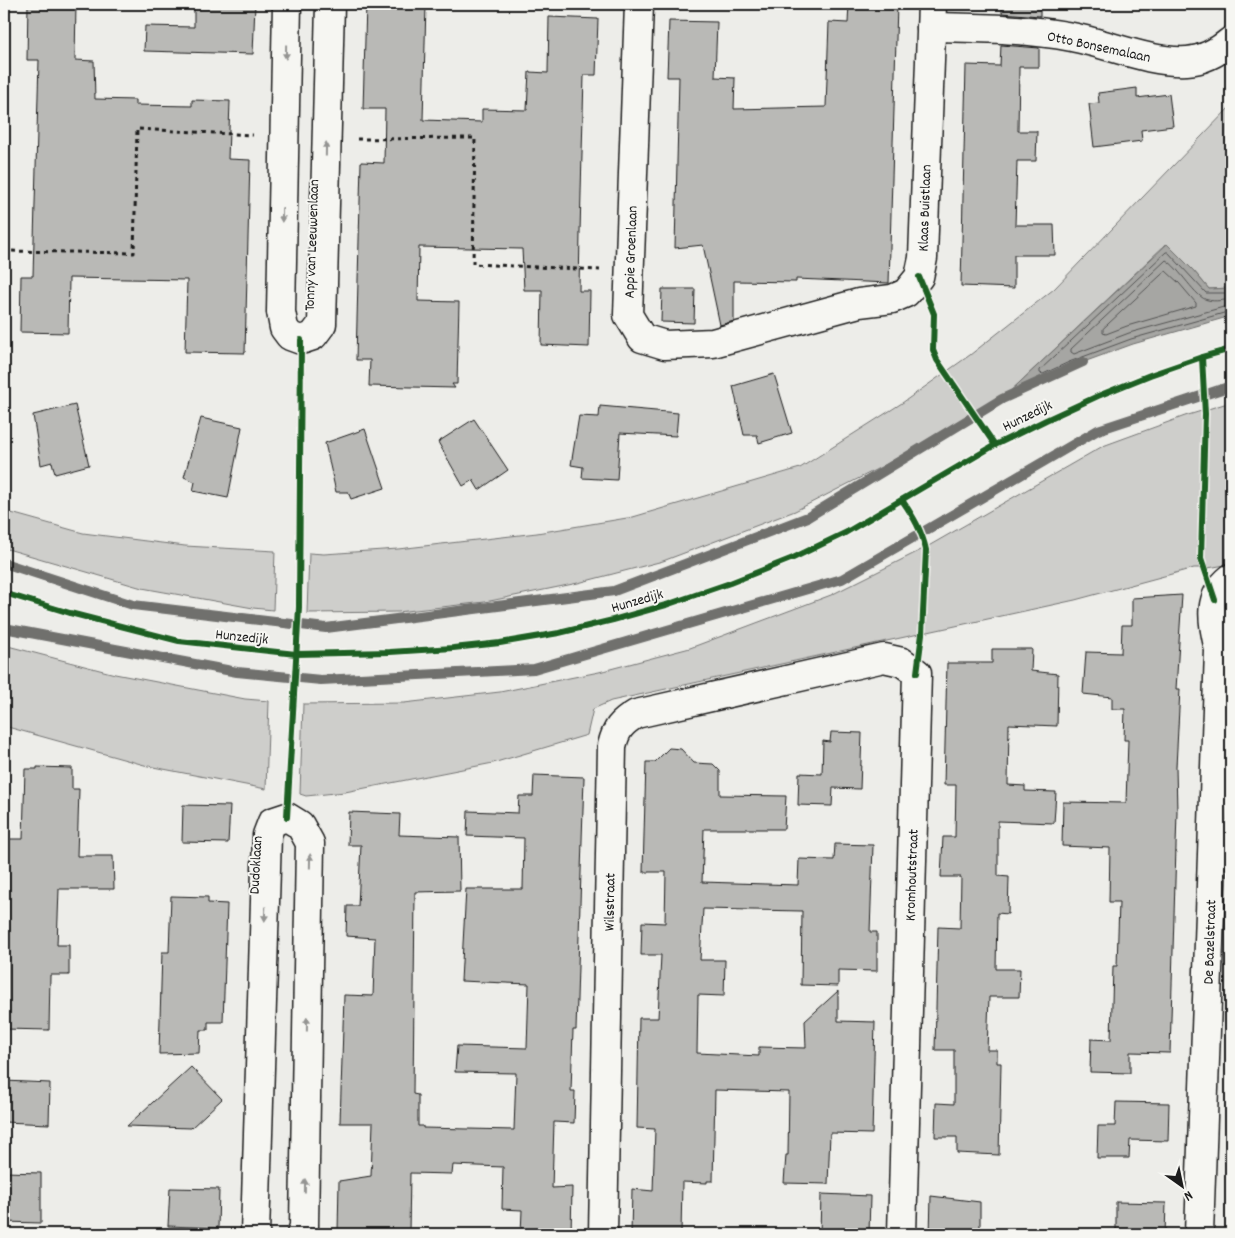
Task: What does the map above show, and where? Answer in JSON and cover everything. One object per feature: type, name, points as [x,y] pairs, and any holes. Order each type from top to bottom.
[{"type":"street","name":"Tonny van Leeuwenlaan","points":[[287,4],[281,312],[284,328],[290,336],[301,340],[313,336],[322,324],[330,4]]},
{"type":"street","name":"Appie Groenlaan","points":[[639,4],[628,315],[642,338],[665,345],[713,343],[796,320]]},
{"type":"street","name":"Otto Bonsemalaan","points":[[931,15],[1013,30],[1072,37],[1162,60],[1188,61],[1216,53],[1231,41]]},
{"type":"street","name":"Klaas Buistlaan","points":[[796,320],[859,304],[892,299],[906,293],[919,277],[922,258],[931,15]]},
{"type":"street","name":"De Bazelstraat","points":[[1199,1234],[1225,651],[1214,624],[1215,600],[1220,587],[1231,578]]},
{"type":"street","name":"Kromhoutstraat","points":[[766,683],[884,658],[902,662],[916,673],[902,1234]]},
{"type":"street","name":"Wilsstraat","points":[[603,1234],[612,756],[615,733],[624,722],[636,714],[766,683]]},
{"type":"street","name":"Dudoklaan","points":[[255,1234],[267,835],[272,822],[287,817],[300,825],[310,843],[304,1227],[301,1234]]},
{"type":"path","points":[[4,251],[134,254],[138,129],[284,136]]},
{"type":"path","points":[[327,139],[476,138],[473,264],[629,271]]},
{"type":"shaded area","points":[[1231,106],[1231,288],[1209,289],[1193,270],[1166,244],[1002,399],[881,467],[795,511],[663,561],[578,583],[485,602],[398,612],[307,613],[309,553],[324,554],[398,549],[537,533],[633,517],[800,468],[902,403],[970,355],[1054,289]]},
{"type":"shaded area","points":[[1231,402],[1231,564],[1208,568],[1194,568],[1075,600],[611,701],[593,709],[587,735],[493,763],[345,792],[306,796],[300,794],[303,704],[404,703],[500,692],[599,672],[690,648],[831,595],[925,548],[1103,446],[1185,416]]},
{"type":"shaded area","points":[[4,511],[83,533],[185,546],[275,551],[273,610],[142,588],[4,548]]},
{"type":"shaded area","points":[[4,645],[115,674],[245,699],[269,701],[266,789],[148,766],[4,726]]},
{"type":"water","points":[[1167,244],[1209,289],[1231,288],[1231,316],[1133,344],[1070,367],[1002,399]]},
{"type":"building","points":[[28,4],[76,4],[75,60],[94,61],[95,99],[135,100],[135,105],[192,106],[192,100],[230,101],[228,159],[250,160],[245,353],[185,352],[187,280],[69,278],[68,333],[20,332],[21,276],[33,276],[39,60],[27,60]]},
{"type":"building","points":[[194,4],[255,4],[253,54],[144,51],[145,26],[194,27]]},
{"type":"building","points":[[366,4],[426,4],[423,120],[482,122],[482,109],[527,110],[529,72],[548,73],[549,17],[598,19],[596,75],[584,75],[579,291],[590,291],[589,347],[541,345],[542,290],[524,290],[522,249],[419,247],[418,301],[459,302],[457,384],[452,384],[455,388],[369,386],[370,360],[356,360],[361,162],[384,163],[385,109],[363,109]]},
{"type":"building","points":[[849,4],[897,4],[889,283],[796,279],[796,282],[734,281],[734,321],[720,325],[703,245],[675,248],[679,77],[667,77],[669,21],[717,22],[715,77],[735,78],[734,109],[826,107],[829,22],[848,23]]},
{"type":"building","points":[[1002,4],[1040,4],[1040,16],[1002,13]]},
{"type":"building","points":[[1001,45],[1039,48],[1039,67],[1019,67],[1018,131],[1037,131],[1036,161],[1017,161],[1015,225],[1054,225],[1055,255],[1014,255],[1014,288],[961,286],[966,65],[1000,66]]},
{"type":"building","points":[[1137,88],[1137,98],[1169,94],[1173,126],[1141,130],[1142,141],[1094,147],[1089,104],[1099,103],[1098,93]]},
{"type":"building","points":[[662,289],[695,289],[694,323],[661,322]]},
{"type":"building","points":[[774,374],[792,433],[759,443],[757,435],[744,435],[733,386]]},
{"type":"building","points":[[75,405],[89,465],[55,474],[52,462],[41,465],[33,415]]},
{"type":"building","points":[[600,406],[678,413],[676,436],[620,433],[617,480],[582,478],[583,467],[571,465],[579,416],[599,417]]},
{"type":"building","points":[[201,418],[242,427],[228,498],[193,491],[195,482],[184,477]]},
{"type":"building","points":[[474,419],[508,470],[479,490],[473,480],[463,486],[438,442]]},
{"type":"building","points":[[365,429],[385,488],[351,499],[348,492],[336,492],[325,443]]},
{"type":"building","points":[[1182,595],[1176,689],[1180,689],[1176,767],[1177,812],[1170,1053],[1130,1052],[1130,1073],[1090,1072],[1091,1039],[1111,1040],[1113,966],[1117,966],[1119,902],[1109,902],[1110,848],[1062,846],[1063,802],[1126,803],[1128,740],[1124,740],[1125,709],[1112,709],[1112,697],[1083,694],[1086,652],[1121,653],[1122,625],[1132,625],[1132,598]]},
{"type":"building","points":[[992,649],[1032,649],[1031,671],[1058,674],[1057,726],[1009,724],[1008,785],[1025,786],[1025,791],[1056,792],[1054,823],[998,821],[998,876],[1009,877],[1008,914],[997,913],[996,969],[1020,969],[1019,997],[989,997],[987,1050],[997,1050],[997,1063],[1001,1063],[999,1155],[957,1153],[957,1137],[935,1137],[936,1103],[954,1104],[954,1050],[935,1050],[938,927],[960,928],[961,877],[941,877],[943,837],[955,837],[956,785],[944,785],[947,663],[992,663]]},
{"type":"building","points":[[831,732],[862,733],[860,789],[833,788],[832,806],[798,805],[799,773],[822,774],[823,741],[830,742]]},
{"type":"building","points":[[669,748],[681,749],[694,763],[713,764],[720,771],[720,795],[786,796],[784,829],[704,829],[702,882],[798,885],[799,859],[834,860],[835,844],[873,845],[870,932],[877,932],[877,971],[838,970],[838,986],[801,985],[802,911],[703,909],[700,960],[725,960],[724,996],[698,995],[697,1053],[759,1056],[759,1047],[806,1048],[805,1021],[838,991],[838,1021],[875,1022],[872,1134],[830,1133],[828,1184],[784,1183],[786,1155],[788,1155],[789,1092],[715,1090],[713,1181],[707,1181],[707,1183],[682,1182],[681,1234],[631,1234],[632,1189],[653,1191],[655,1129],[637,1128],[639,1018],[658,1018],[661,955],[641,955],[642,922],[665,923],[666,872],[643,872],[646,762],[655,762]]},
{"type":"building","points":[[37,767],[72,768],[72,789],[79,789],[77,856],[113,856],[114,889],[59,889],[57,945],[69,945],[69,975],[50,975],[49,1030],[4,1029],[8,839],[23,839],[25,769],[37,769]]},
{"type":"building","points":[[534,775],[584,777],[576,1030],[573,1030],[571,1091],[575,1091],[574,1123],[554,1122],[552,1188],[572,1187],[571,1234],[521,1234],[522,1210],[502,1209],[503,1167],[453,1165],[452,1174],[410,1173],[409,1232],[338,1232],[339,1181],[371,1176],[373,1123],[340,1123],[344,995],[373,996],[375,938],[346,936],[347,906],[358,906],[361,845],[348,845],[349,812],[400,814],[399,835],[459,837],[460,891],[415,892],[413,1094],[418,1095],[418,1126],[423,1126],[423,1128],[514,1130],[516,1073],[455,1072],[457,1046],[527,1048],[529,984],[461,981],[466,889],[523,889],[524,838],[467,836],[468,811],[518,813],[519,796],[533,796]]},
{"type":"building","points":[[183,805],[230,806],[228,843],[182,842]]},
{"type":"building","points":[[171,896],[208,897],[208,903],[227,904],[223,1022],[208,1022],[208,1030],[200,1030],[199,1053],[159,1054],[162,952],[169,952]]},
{"type":"building","points":[[191,1067],[222,1099],[191,1128],[127,1126]]},
{"type":"building","points":[[4,1081],[50,1083],[49,1124],[4,1122]]},
{"type":"building","points":[[1116,1102],[1169,1103],[1168,1141],[1130,1140],[1129,1158],[1097,1158],[1098,1126],[1115,1126]]},
{"type":"building","points":[[4,1172],[41,1173],[41,1223],[4,1222]]},
{"type":"building","points":[[170,1188],[219,1189],[218,1228],[168,1226]]},
{"type":"building","points":[[821,1194],[870,1196],[869,1234],[820,1234]]},
{"type":"building","points":[[931,1196],[980,1202],[980,1234],[930,1234]]},
{"type":"building","points":[[1116,1202],[1166,1203],[1165,1234],[1116,1234]]},
{"type":"waterway","points":[[4,563],[133,605],[326,628],[614,591],[808,517],[1002,399],[1083,362]]},
{"type":"waterway","points":[[4,628],[237,672],[321,680],[534,669],[842,579],[1098,430],[1231,386]]},
{"type":"cycle path","points":[[919,277],[934,314],[933,350],[937,360],[995,445]]},
{"type":"cycle path","points":[[287,817],[299,607],[301,340]]},
{"type":"cycle path","name":"Hunzedijk","points":[[4,593],[70,613],[179,641],[296,654],[390,652],[453,648],[500,643],[559,633],[666,605],[730,583],[793,558],[845,533],[995,445],[1046,420],[1150,375],[1231,349]]},
{"type":"cycle path","points":[[1202,357],[1205,414],[1201,558],[1215,600]]},
{"type":"cycle path","points":[[902,500],[917,524],[926,550],[922,634],[917,673]]}]
